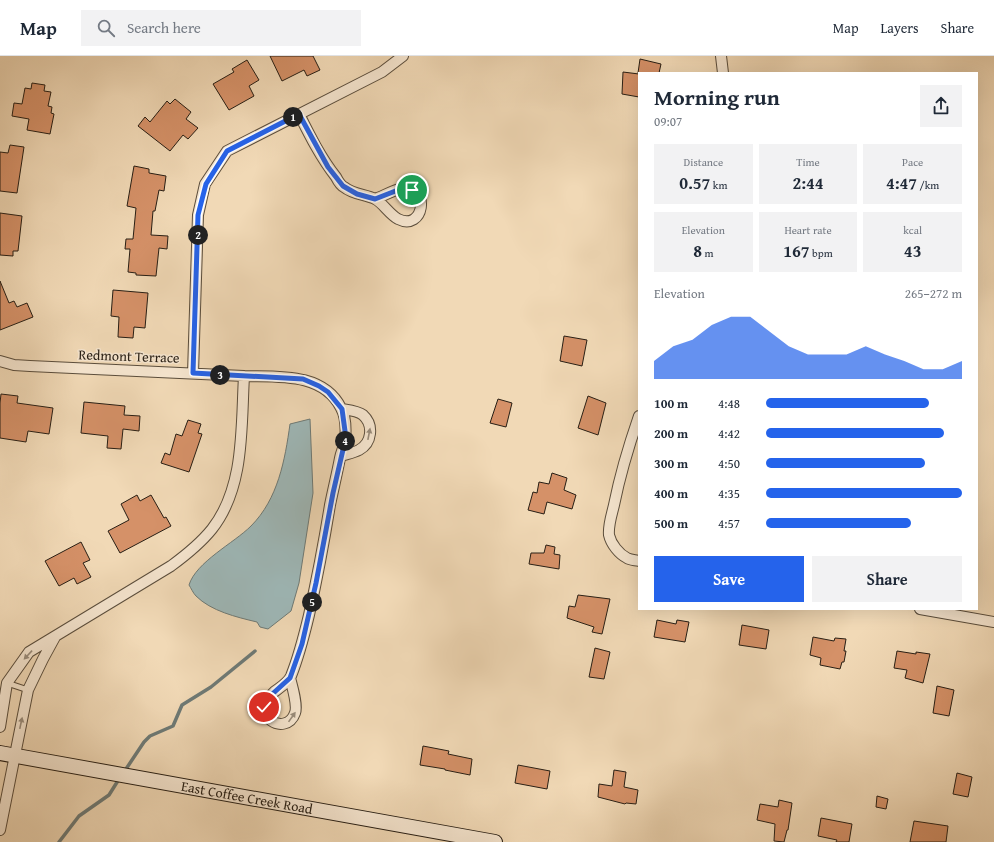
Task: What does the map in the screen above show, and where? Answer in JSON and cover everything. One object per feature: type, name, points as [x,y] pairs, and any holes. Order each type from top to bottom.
[{"type":"street","points":[[193,373],[198,215],[206,184],[227,151],[382,72],[403,56]]},
{"type":"street","points":[[721,56],[723,72]]},
{"type":"street","points":[[299,114],[328,167],[343,186],[357,194],[375,199]]},
{"type":"street","name":"Redmont Terrace","points":[[0,361],[14,365],[30,366],[292,378],[312,382],[328,392],[342,409]]},
{"type":"street","points":[[0,726],[8,683],[29,652],[186,556],[213,528],[232,490],[240,453],[244,376]]},
{"type":"street","points":[[290,678],[302,644],[341,456],[345,441],[342,409],[357,412],[363,415],[371,428],[368,442],[363,447],[341,456]]},
{"type":"street","points":[[638,419],[624,463],[610,521],[609,535],[613,546],[627,558],[638,561]]},
{"type":"street","points":[[926,610],[994,622]]},
{"type":"street","points":[[0,830],[1,816],[28,690],[56,635]]},
{"type":"street","name":"East Coffee Creek Road","points":[[0,753],[495,842]]},
{"type":"lane","points":[[8,683],[28,690]]},
{"type":"water","points":[[310,419],[313,493],[299,583],[291,611],[268,629],[260,627],[257,622],[232,616],[216,610],[196,596],[189,585],[199,568],[251,526],[260,515],[268,504],[279,478],[286,451],[290,424]]},
{"type":"building","points":[[270,56],[313,56],[320,70],[307,76],[304,70],[282,81]]},
{"type":"building","points":[[640,59],[661,64],[659,72],[638,72]]},
{"type":"building","points":[[247,60],[259,80],[249,86],[254,96],[229,110],[213,84],[234,72],[232,69]]},
{"type":"building","points":[[623,72],[638,74],[638,97],[622,94]]},
{"type":"building","points":[[32,83],[45,85],[44,91],[51,92],[48,106],[52,107],[51,113],[54,114],[50,134],[27,130],[29,119],[12,116],[14,103],[22,104],[25,88],[31,89]]},
{"type":"building","points":[[175,99],[191,112],[186,119],[198,128],[188,139],[183,135],[170,151],[138,126],[145,117],[150,122],[167,101],[170,104]]},
{"type":"building","points":[[10,145],[24,147],[17,193],[0,191],[0,152],[8,153]]},
{"type":"building","points":[[134,166],[149,169],[149,173],[166,176],[164,191],[159,190],[155,211],[153,211],[151,235],[168,236],[167,249],[159,248],[156,276],[136,275],[136,273],[128,272],[130,249],[125,249],[126,239],[133,239],[136,208],[127,206]]},
{"type":"building","points":[[0,213],[22,216],[18,251],[13,251],[13,256],[0,255]]},
{"type":"building","points":[[0,281],[9,303],[14,301],[17,307],[27,303],[33,317],[0,330]]},
{"type":"building","points":[[113,290],[148,293],[145,328],[134,327],[133,338],[118,337],[119,317],[111,316]]},
{"type":"building","points":[[564,336],[587,340],[582,366],[560,361]]},
{"type":"building","points":[[1,394],[18,396],[17,403],[53,408],[49,434],[28,431],[26,442],[0,438]]},
{"type":"building","points":[[588,396],[606,403],[598,435],[578,428]]},
{"type":"building","points":[[498,399],[512,403],[506,427],[490,423]]},
{"type":"building","points":[[84,402],[125,406],[124,415],[140,416],[139,431],[123,429],[121,449],[107,448],[108,436],[81,433]]},
{"type":"building","points":[[188,420],[201,424],[198,433],[202,434],[189,472],[161,463],[165,453],[170,455],[176,434],[182,436]]},
{"type":"building","points":[[552,473],[567,478],[564,490],[576,495],[572,509],[547,502],[544,514],[528,510],[533,492],[537,493],[539,482],[549,484]]},
{"type":"building","points":[[137,495],[140,501],[151,495],[164,518],[166,517],[171,526],[120,553],[108,531],[129,520],[121,504]]},
{"type":"building","points":[[81,542],[90,560],[83,563],[91,577],[77,584],[74,578],[59,586],[45,561]]},
{"type":"building","points":[[546,545],[555,547],[554,554],[560,555],[559,569],[529,564],[531,553],[544,553]]},
{"type":"building","points":[[578,595],[610,599],[602,634],[592,632],[594,627],[567,618],[569,606],[575,607]]},
{"type":"building","points":[[657,620],[676,624],[677,620],[689,622],[685,642],[654,637]]},
{"type":"building","points":[[742,625],[769,630],[766,649],[739,645]]},
{"type":"building","points":[[813,637],[834,641],[835,638],[846,639],[844,662],[842,662],[840,669],[820,665],[821,658],[810,655]]},
{"type":"building","points":[[595,648],[610,652],[604,679],[589,677]]},
{"type":"building","points":[[897,651],[916,654],[916,652],[930,654],[923,683],[905,678],[907,670],[894,668]]},
{"type":"building","points":[[937,686],[954,690],[949,716],[933,713]]},
{"type":"building","points":[[423,746],[449,751],[448,754],[472,759],[470,775],[420,765]]},
{"type":"building","points":[[518,765],[550,771],[547,789],[515,783]]},
{"type":"building","points":[[614,770],[626,772],[624,787],[638,790],[636,804],[625,804],[598,797],[599,784],[612,786]]},
{"type":"building","points":[[957,773],[972,777],[968,797],[953,794]]},
{"type":"building","points":[[877,796],[888,799],[886,809],[876,807]]},
{"type":"building","points":[[779,800],[792,803],[788,830],[784,842],[774,841],[775,824],[757,820],[760,804],[778,807]]},
{"type":"building","points":[[821,818],[852,824],[849,842],[836,842],[837,840],[818,836]]},
{"type":"building","points":[[914,821],[948,826],[946,842],[910,842]]},
{"type":"waterway","points":[[124,772],[144,742],[150,736],[173,726],[182,705],[211,687],[255,651]]},
{"type":"waterway","points":[[59,842],[79,816],[109,795],[119,779]]},
{"type":"route","points":[[264,707],[265,702],[269,697],[290,678],[302,644],[345,441],[344,419],[342,409],[328,392],[312,382],[303,379],[193,373],[198,215],[200,204],[206,184],[227,151],[299,114],[328,167],[343,186],[357,194],[375,199],[403,188],[412,190]]}]
